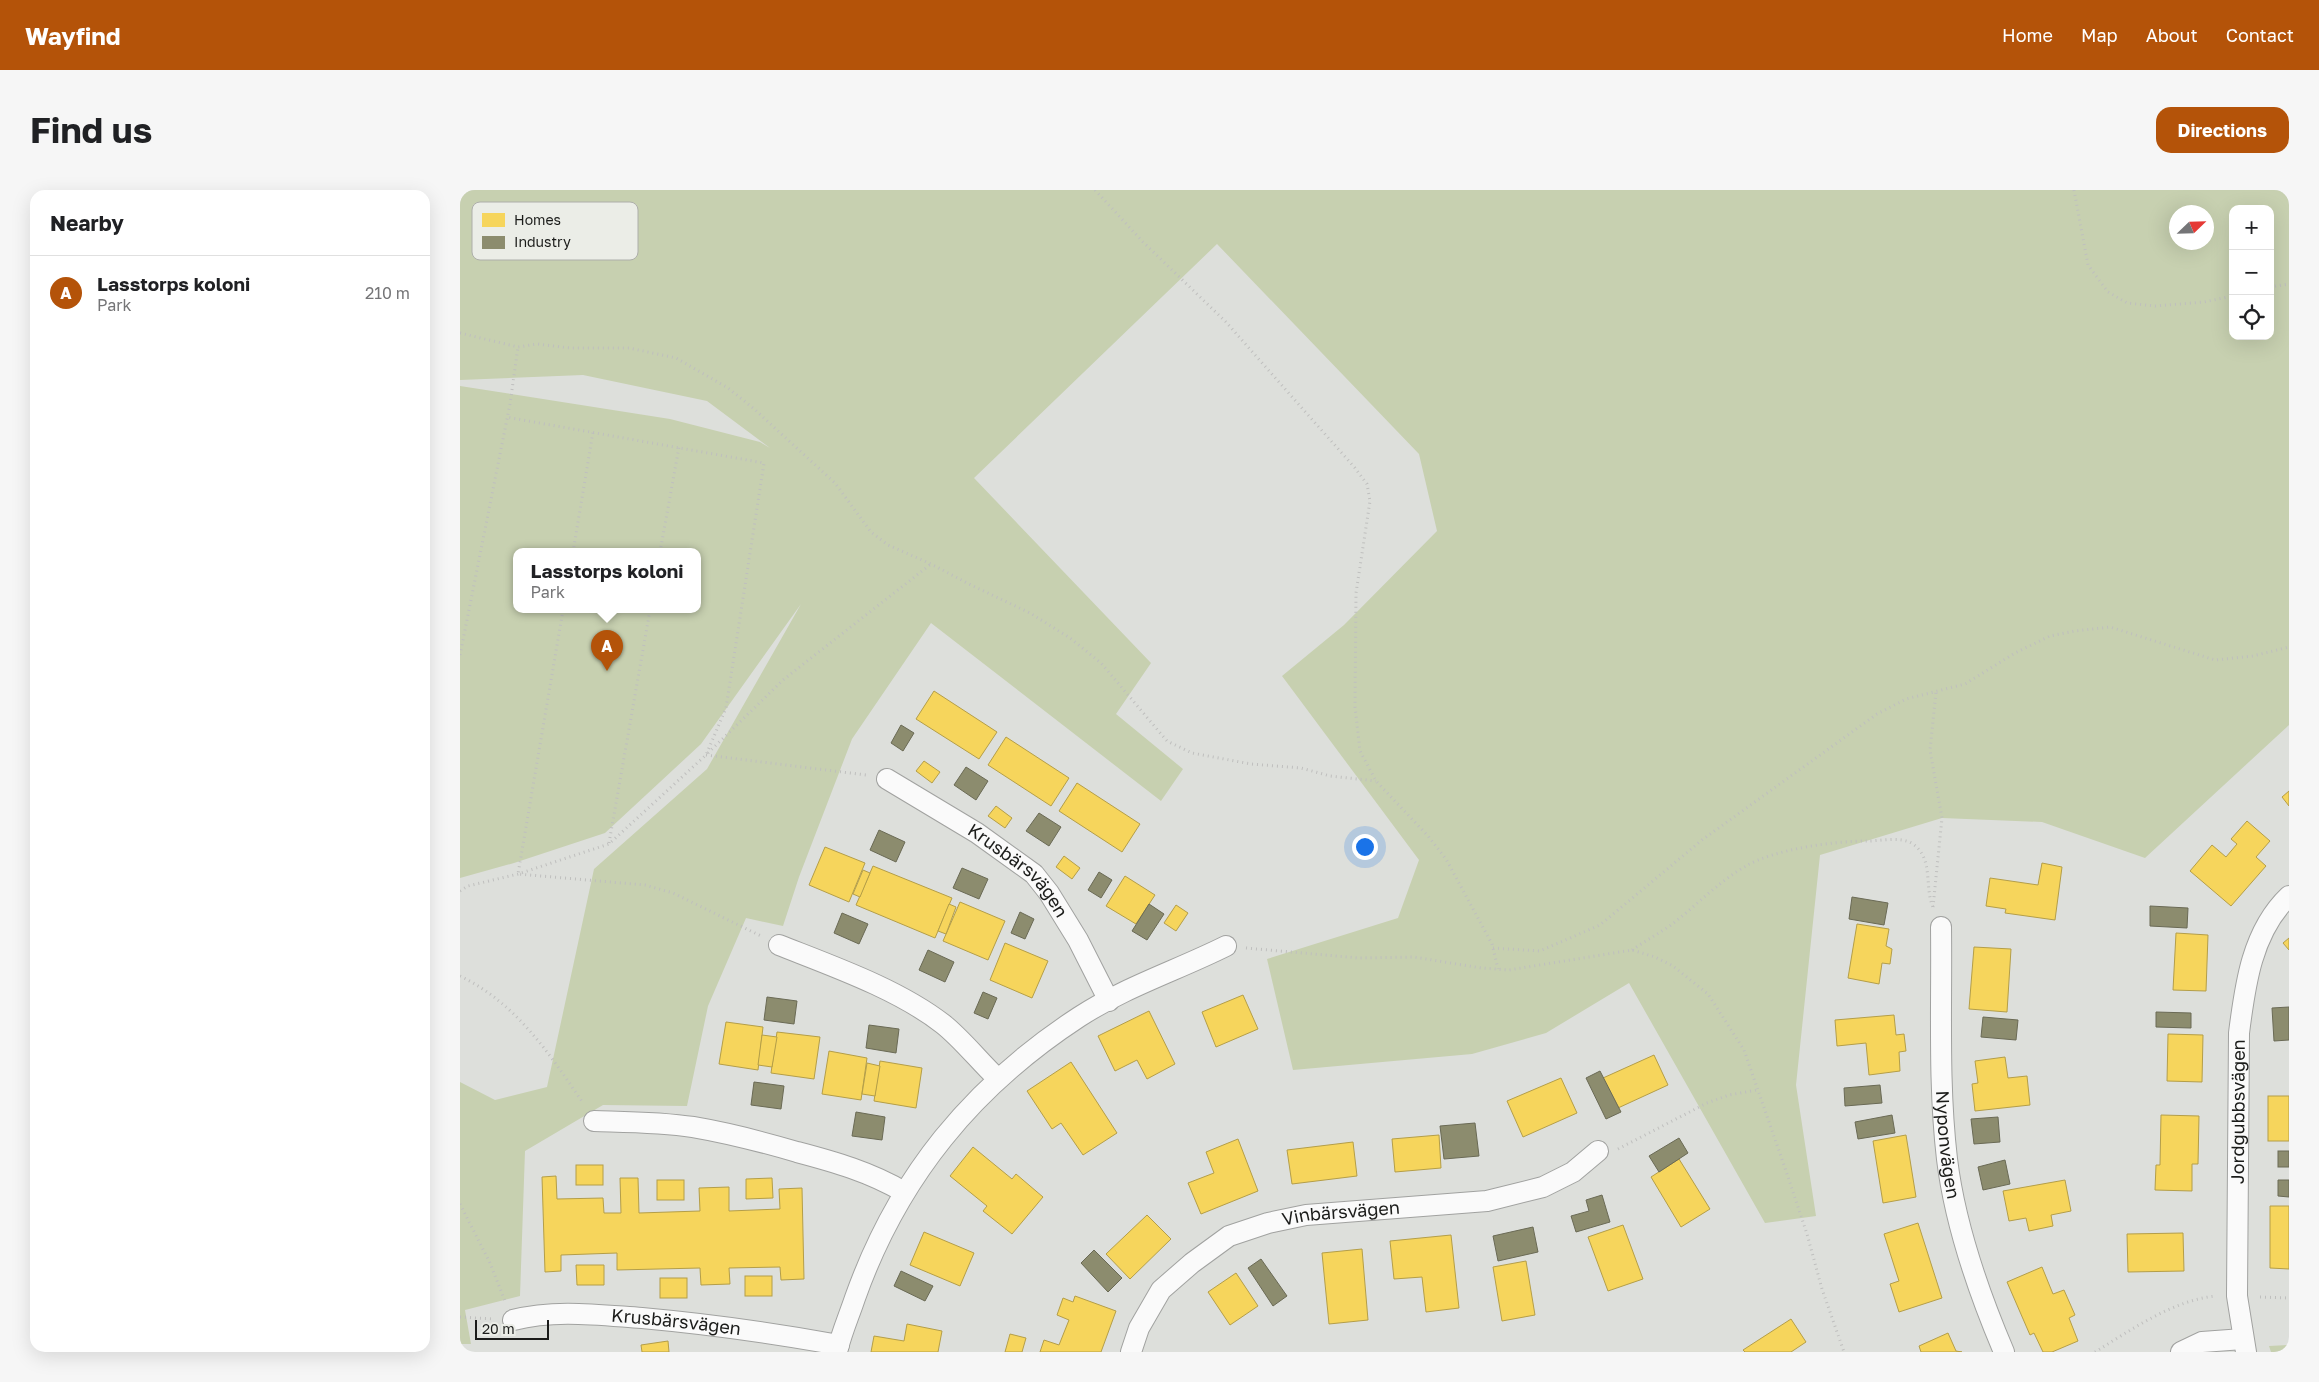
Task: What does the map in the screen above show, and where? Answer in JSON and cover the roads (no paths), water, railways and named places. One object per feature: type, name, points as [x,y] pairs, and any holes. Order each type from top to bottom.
[{"type":"street","name":"Krusbärsvägen","points":[[888,779],[977,833],[1034,874],[1049,893],[1078,940],[1109,1001]]},
{"type":"street","name":"Jordgubbsvägen","points":[[2244,1345],[2237,1296],[2239,1032],[2244,991],[2251,961],[2263,932],[2289,896]]},
{"type":"street","name":"Nyponvägen","points":[[1941,927],[1940,1032],[1947,1160],[1957,1215],[1973,1271],[2004,1352]]},
{"type":"street","points":[[779,945],[842,970],[915,1005],[944,1025],[997,1078]]},
{"type":"street","name":"Krusbärsvägen","points":[[513,1320],[528,1316],[555,1314],[600,1315],[740,1328],[838,1348],[865,1270],[904,1192],[924,1161],[978,1097],[997,1078],[1080,1016],[1142,983],[1226,946]]},
{"type":"street","points":[[594,1121],[652,1123],[692,1127],[732,1135],[851,1167],[879,1178],[904,1192]]},
{"type":"street","name":"Vinbärsvägen","points":[[1131,1352],[1139,1328],[1161,1290],[1192,1263],[1230,1236],[1268,1223],[1306,1215],[1487,1202],[1543,1187],[1572,1172],[1598,1150]]},
{"type":"street","points":[[2181,1352],[2202,1342],[2244,1345]]},
{"type":"place","name":"Lasstorps koloni","points":[[607,671]]}]
